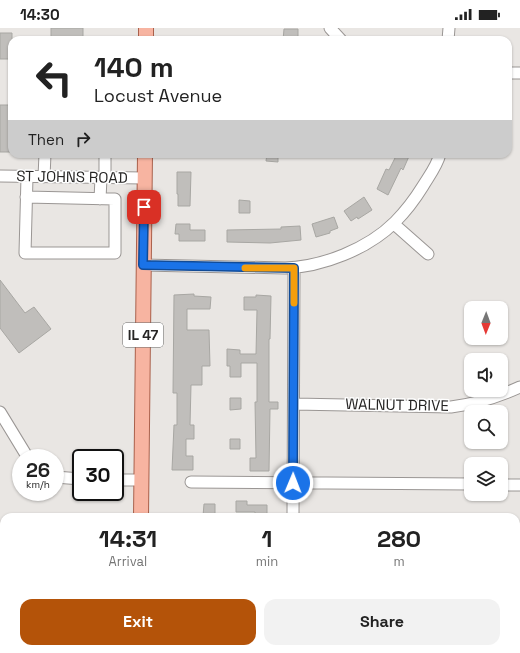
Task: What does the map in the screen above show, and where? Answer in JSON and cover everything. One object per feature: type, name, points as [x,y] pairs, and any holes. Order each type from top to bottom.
[{"type":"main road","name":"IL 47","points":[[141,513],[144,158]]},
{"type":"street","points":[[330,28],[337,36]]},
{"type":"street","points":[[44,177],[45,158]]},
{"type":"street","points":[[100,199],[105,158]]},
{"type":"street","points":[[143,265],[294,268],[333,259],[357,249],[394,224],[409,208],[438,162],[439,158]]},
{"type":"street","name":"ST JOHNS ROAD","points":[[0,176],[144,178]]},
{"type":"street","points":[[26,197],[115,199],[115,253],[25,253],[26,197],[27,177]]},
{"type":"street","points":[[394,224],[428,254]]},
{"type":"street","points":[[293,513],[294,268]]},
{"type":"street","name":"WALNUT DRIVE","points":[[294,404],[451,407],[471,404],[502,395],[520,387]]},
{"type":"street","points":[[0,412],[23,449]]},
{"type":"street","points":[[124,480],[141,480]]},
{"type":"street","points":[[191,482],[464,484]]},
{"type":"street","points":[[508,485],[520,485]]},
{"type":"building","points":[[51,28],[83,28],[83,36],[51,36]]},
{"type":"building","points":[[284,29],[298,29],[298,36],[283,36]]},
{"type":"building","points":[[0,33],[12,33],[12,36],[8,36],[8,59],[0,59]]},
{"type":"building","points":[[0,105],[8,105],[8,152],[0,152]]},
{"type":"building","points":[[266,158],[278,158],[278,162],[266,161]]},
{"type":"building","points":[[395,158],[408,158],[403,170],[401,168],[388,195],[377,189],[386,169],[389,170]]},
{"type":"building","points":[[177,172],[191,172],[190,206],[178,206]]},
{"type":"building","points":[[364,197],[372,210],[358,219],[357,217],[351,221],[344,211]]},
{"type":"building","points":[[239,200],[250,201],[250,213],[239,213]]},
{"type":"building","points":[[334,217],[338,228],[330,231],[330,233],[316,237],[312,224]]},
{"type":"building","points":[[176,224],[190,224],[190,230],[205,230],[205,241],[179,241],[179,234],[175,234]]},
{"type":"building","points":[[300,226],[301,240],[270,243],[227,242],[227,230],[281,229],[281,227]]},
{"type":"building","points":[[0,280],[25,313],[34,307],[51,329],[19,353],[0,328]]},
{"type":"building","points":[[194,294],[194,296],[211,297],[210,309],[187,309],[187,330],[209,330],[210,366],[202,366],[202,385],[191,385],[190,425],[194,425],[194,439],[186,439],[186,456],[193,456],[193,470],[172,470],[174,425],[177,425],[177,393],[173,393],[174,295]]},
{"type":"building","points":[[256,295],[271,296],[269,402],[278,402],[278,409],[270,409],[269,471],[250,471],[250,458],[256,458],[255,402],[257,402],[257,363],[241,363],[241,377],[230,377],[230,366],[227,366],[227,349],[240,350],[240,354],[256,354],[257,310],[244,310],[244,297],[256,297]]},
{"type":"building","points":[[230,398],[241,398],[241,409],[230,410]]},
{"type":"building","points":[[230,439],[240,439],[240,449],[230,449]]},
{"type":"building","points":[[236,501],[247,501],[247,505],[267,505],[267,513],[236,512]]},
{"type":"building","points":[[204,504],[215,504],[215,513],[203,513]]},
{"type":"slow traffic","points":[[245,268],[294,268],[294,303]]},
{"type":"route","points":[[144,207],[143,265],[294,268],[293,483]]}]
